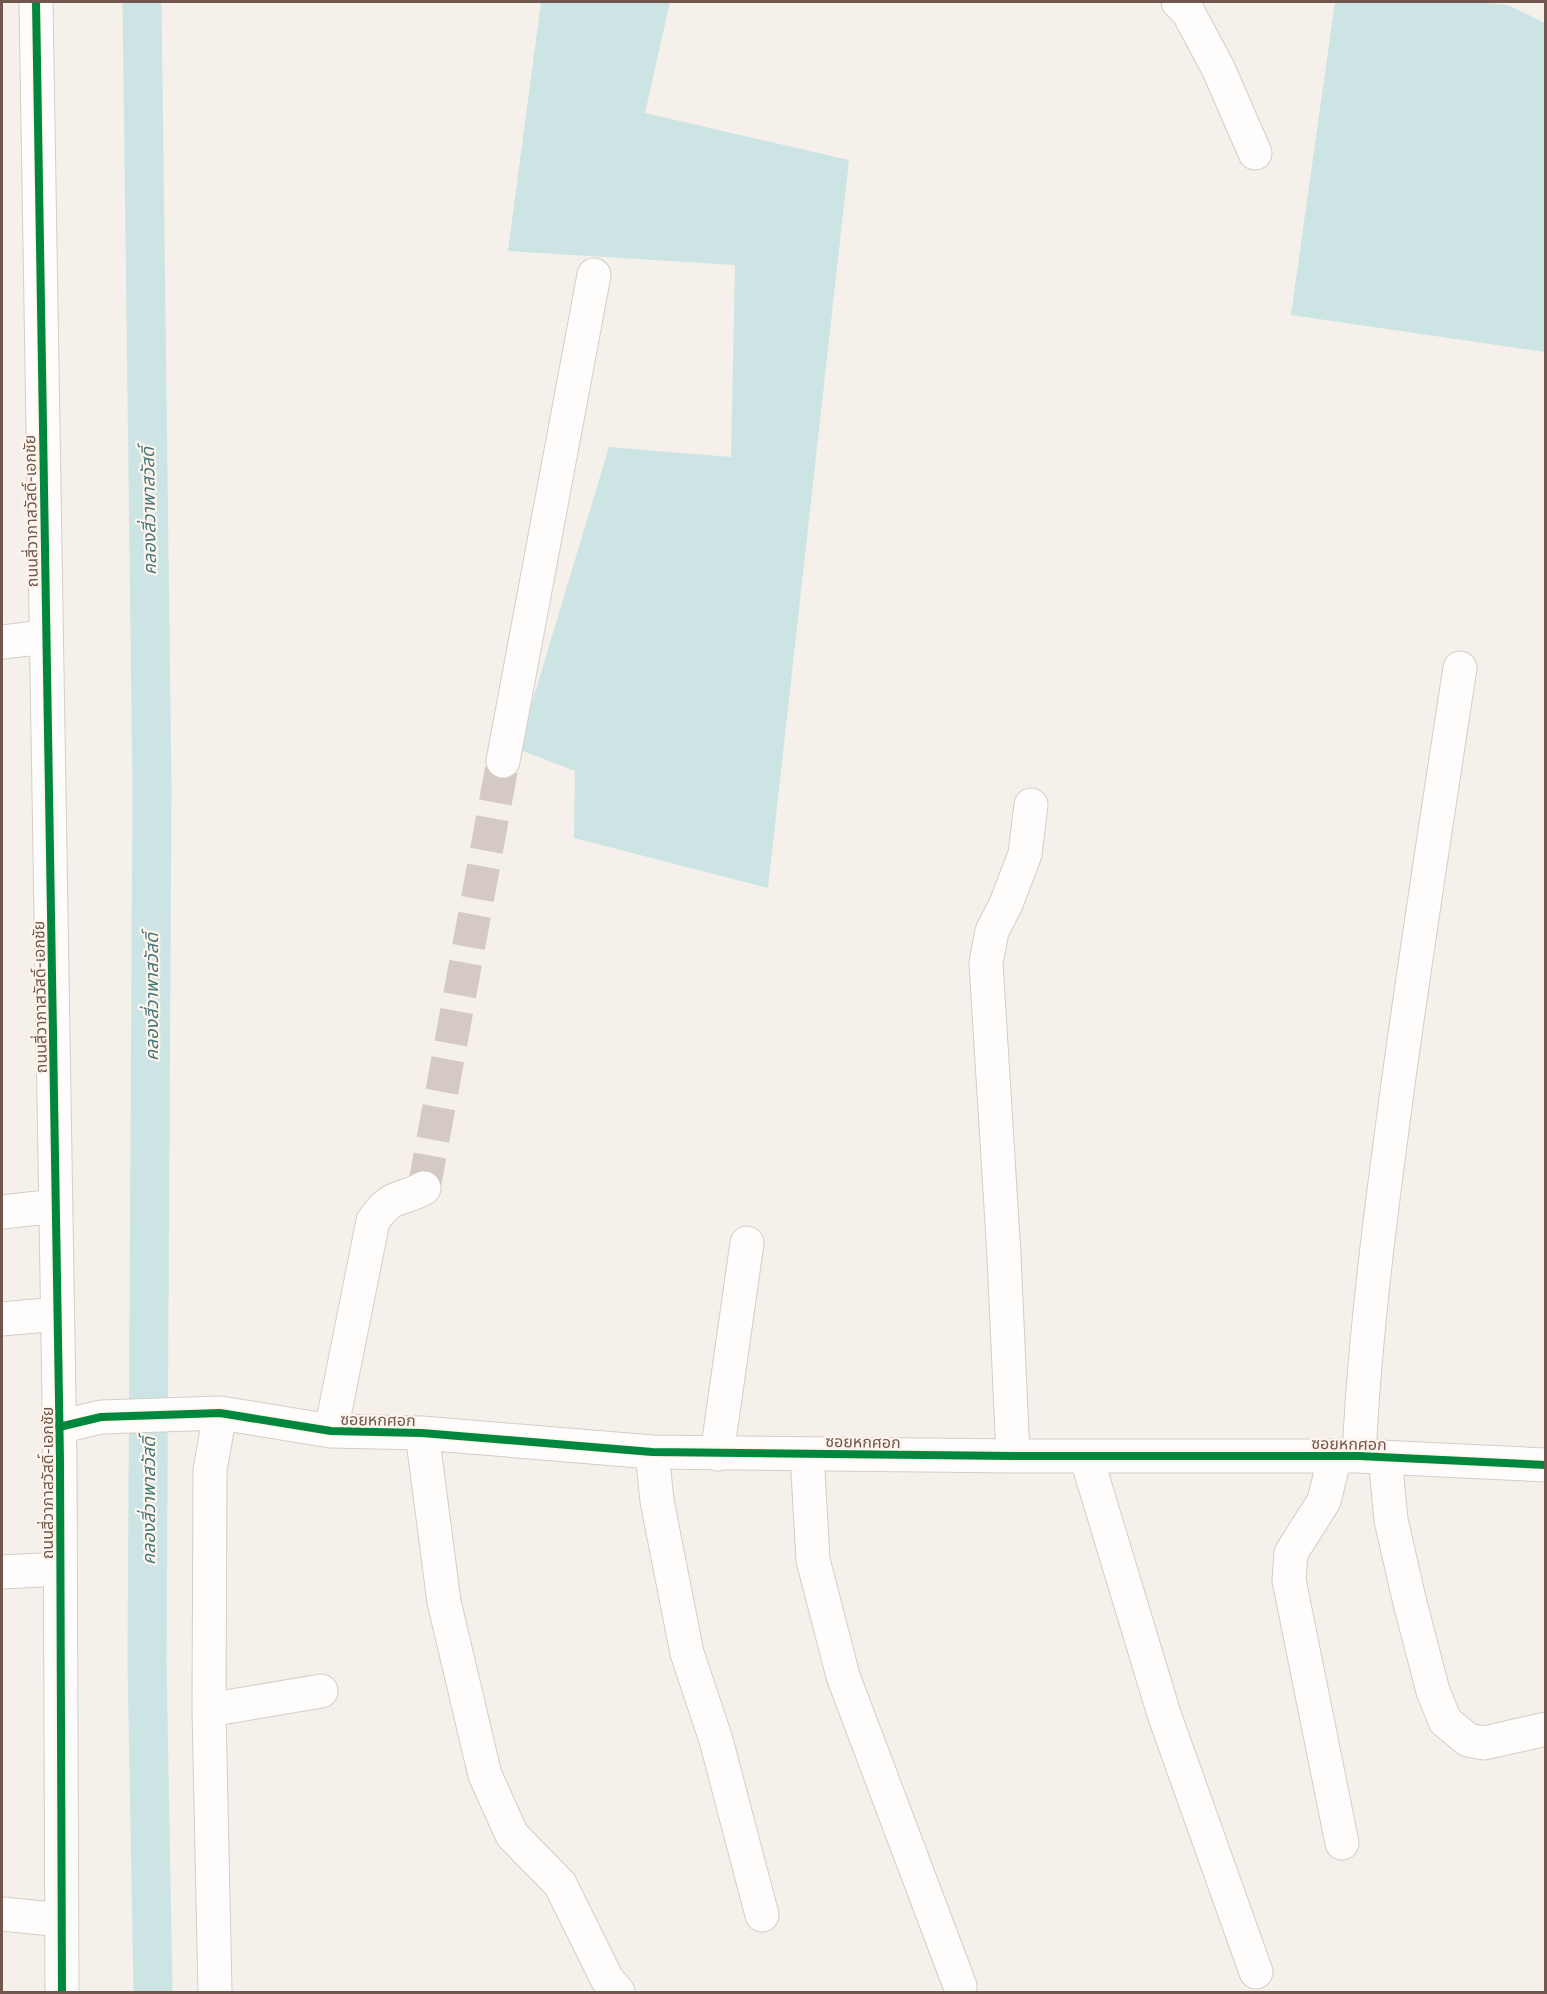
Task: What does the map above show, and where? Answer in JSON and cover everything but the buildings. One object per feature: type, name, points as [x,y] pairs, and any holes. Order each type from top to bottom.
[{"type":"street","name":"ถนนสี่วาภาสวัสดิ์-เอกชัย","points":[[36,2],[59,1427],[62,1992]]},
{"type":"street","points":[[1178,2],[1188,12],[1218,68],[1255,153]]},
{"type":"street","points":[[503,761],[594,275]]},
{"type":"street","points":[[2,642],[46,637]]},
{"type":"street","points":[[1460,668],[1382,1201],[1359,1451],[1392,1520],[1432,1691],[1445,1721],[1468,1740],[1484,1743],[1545,1729]]},
{"type":"street","points":[[1013,1456],[1004,1256],[986,963],[992,931],[1006,904],[1025,854],[1031,805]]},
{"type":"street","points":[[331,1431],[374,1221],[383,1206],[399,1196],[412,1195],[424,1188]]},
{"type":"street","points":[[2,1212],[56,1206]]},
{"type":"street","points":[[717,1454],[747,1243]]},
{"type":"street","points":[[2,1319],[57,1314]]},
{"type":"street","points":[[215,1992],[209,1710],[210,1470],[219,1413]]},
{"type":"street","name":"ซอยหกศอก","points":[[59,1427],[101,1417],[219,1413],[331,1431],[422,1433],[652,1452],[1086,1456],[1359,1451],[1545,1464]]},
{"type":"street","points":[[422,1433],[444,1602],[485,1775],[512,1835],[560,1884],[607,1979],[618,1992]]},
{"type":"street","points":[[1342,1843],[1289,1580],[1291,1553],[1359,1451]]},
{"type":"street","points":[[652,1452],[657,1501],[687,1653],[716,1740],[762,1915]]},
{"type":"street","points":[[807,1454],[813,1560],[843,1676],[960,1986]]},
{"type":"street","points":[[1086,1456],[1164,1714],[1256,1972]]},
{"type":"street","points":[[2,1572],[60,1569]]},
{"type":"street","points":[[209,1710],[321,1691]]},
{"type":"street","points":[[2,1914],[62,1920]]},
{"type":"water","points":[[541,2],[670,2],[645,113],[849,160],[768,888],[574,838],[575,771],[518,749],[609,447],[731,457],[735,265],[508,251]]},
{"type":"water","points":[[1335,2],[1477,2],[1508,5],[1545,23],[1545,352],[1291,315]]},
{"type":"waterway","name":"คลองสี่วาพาสวัสดิ์","points":[[142,2],[152,789],[147,1661],[153,1992]]},
{"type":"tunnel","points":[[424,1188],[503,761]]},
{"type":"cycle path","points":[[36,2],[60,1461],[62,1992]]},
{"type":"cycle path","points":[[59,1427],[101,1417],[220,1413],[331,1431],[422,1433],[652,1452],[1013,1456],[1359,1456],[1546,1465]]}]
